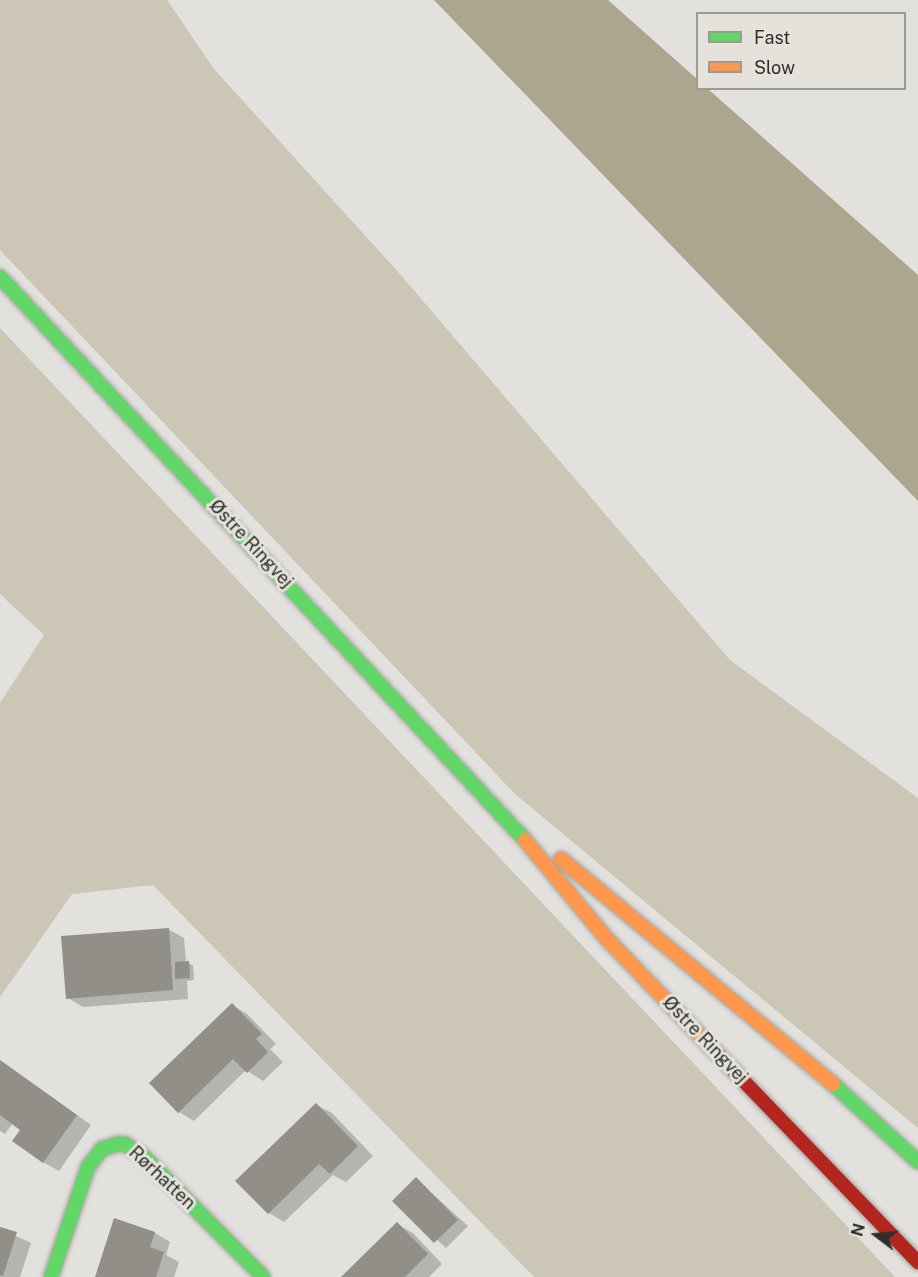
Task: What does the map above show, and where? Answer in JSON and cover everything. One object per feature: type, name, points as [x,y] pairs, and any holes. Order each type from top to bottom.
[{"type":"main road","name":"Østre Ringvej","points":[[0,277],[501,810],[606,938],[918,1262]]},
{"type":"main road","name":"Østre Ringvej","points":[[501,810],[836,1087],[918,1162]]},
{"type":"main road","name":"Rørhatten","points":[[51,1277],[88,1167],[102,1149],[117,1144],[125,1144],[143,1156],[263,1277]]},
{"type":"shaded area","points":[[0,0],[167,0],[214,69],[399,273],[730,660],[918,798],[918,1128],[516,795],[0,250]]},
{"type":"shaded area","points":[[434,0],[608,0],[696,78],[696,90],[709,90],[918,275],[918,501]]},
{"type":"shaded area","points":[[0,328],[895,1277],[534,1277],[153,885],[72,894],[0,997],[0,703],[44,635],[0,594]]},
{"type":"building","points":[[169,928],[173,990],[66,999],[61,936]]},
{"type":"building","points":[[189,961],[190,978],[175,979],[175,962]]},
{"type":"building","points":[[232,1003],[262,1034],[256,1039],[268,1052],[247,1073],[233,1059],[178,1113],[149,1083]]},
{"type":"building","points":[[0,1060],[77,1115],[43,1163],[12,1141],[20,1130],[0,1115]]},
{"type":"building","points":[[316,1103],[358,1146],[330,1174],[319,1164],[268,1214],[235,1181]]},
{"type":"building","points":[[416,1177],[458,1220],[434,1243],[392,1201]]},
{"type":"building","points":[[114,1218],[155,1232],[150,1247],[164,1252],[156,1277],[95,1277]]},
{"type":"building","points":[[397,1222],[428,1254],[405,1277],[341,1277]]},
{"type":"building","points":[[0,1227],[17,1232],[3,1276],[0,1275]]},
{"type":"traffic: fast","points":[[0,277],[525,840]]},
{"type":"traffic: fast","points":[[833,1084],[918,1162]]},
{"type":"traffic: fast","points":[[51,1277],[88,1167],[102,1149],[117,1144],[125,1144],[143,1156],[263,1277]]},
{"type":"traffic: slow","points":[[525,840],[606,938],[708,1044]]},
{"type":"traffic: slow","points":[[561,859],[833,1084]]},
{"type":"traffic: jam","points":[[708,1044],[918,1262]]}]
